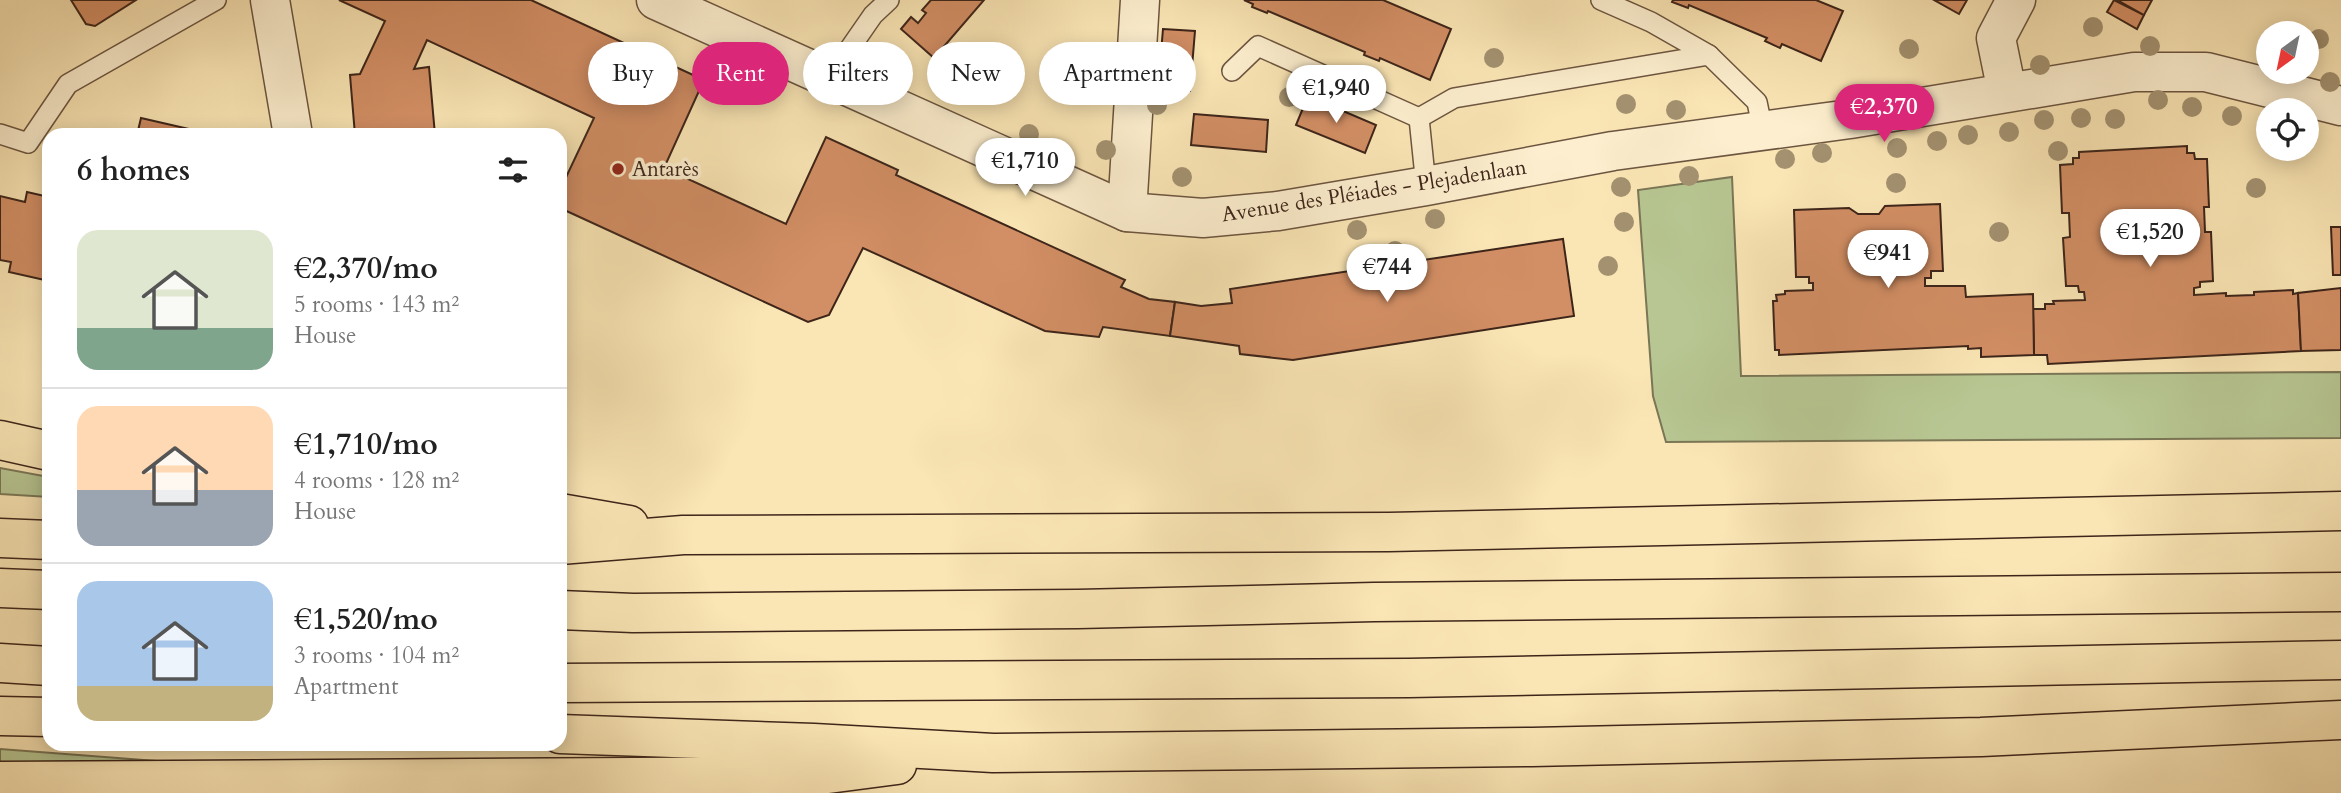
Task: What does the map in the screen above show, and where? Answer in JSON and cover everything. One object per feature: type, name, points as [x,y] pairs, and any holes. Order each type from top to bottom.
[{"type":"highway","points":[[0,440],[42,449]]},
{"type":"highway","points":[[567,544],[683,535],[1402,531],[2341,511]]},
{"type":"highway","points":[[567,514],[683,535]]},
{"type":"highway","points":[[0,538],[42,540]]},
{"type":"highway","points":[[0,587],[42,590]]},
{"type":"highway","points":[[567,611],[647,613],[1036,609],[1374,602],[2341,592]]},
{"type":"highway","points":[[567,683],[1409,678],[2341,660]]},
{"type":"highway","points":[[0,663],[42,666]]},
{"type":"highway","points":[[0,716],[42,717]]},
{"type":"highway","points":[[567,734],[814,743],[993,753],[1532,747],[1967,737],[2341,720]]},
{"type":"highway","points":[[0,781],[812,776],[993,753]]},
{"type":"street","points":[[270,0],[292,128]]},
{"type":"street","name":"Avenue des Pléiades - Plejadenlaan","points":[[656,0],[803,65]]},
{"type":"street","points":[[1127,212],[1140,0]]},
{"type":"street","points":[[2007,92],[1996,38],[2016,0]]},
{"type":"street","name":"Avenue des Pléiades - Plejadenlaan","points":[[892,105],[1127,212],[1203,218],[1278,211],[1613,151],[1850,119],[2134,72],[2206,72],[2341,106]]},
{"type":"lane","points":[[0,134],[28,143],[68,84],[216,0]]},
{"type":"lane","points":[[854,42],[873,15],[889,0]]},
{"type":"lane","points":[[1601,0],[1651,22],[1709,55],[1757,102],[1763,131]]},
{"type":"lane","points":[[1232,71],[1258,46],[1419,118]]},
{"type":"lane","points":[[1419,118],[1454,98],[1709,55]]},
{"type":"lane","points":[[1419,118],[1426,186]]},
{"type":"green space","points":[[1732,177],[1741,376],[2341,372],[2341,438],[1666,442],[1653,396],[1638,190]]},
{"type":"green space","points":[[0,468],[42,476],[42,497],[0,494]]},
{"type":"green space","points":[[0,749],[157,761],[0,766]]},
{"type":"building","points":[[71,0],[136,0],[95,26],[86,24]]},
{"type":"building","name":"Antarès","points":[[339,0],[531,0],[622,42],[588,42],[588,105],[678,105],[678,68],[692,74],[693,105],[664,168],[786,224],[826,137],[898,170],[896,175],[1125,280],[1121,287],[1149,299],[1175,302],[1170,336],[1103,327],[1099,337],[1045,331],[863,248],[829,315],[808,322],[567,211],[567,175],[594,118],[427,40],[414,69],[429,67],[434,128],[354,128],[350,75],[360,74],[385,21]]},
{"type":"building","points":[[931,0],[984,0],[948,42],[927,42],[927,52],[901,29],[911,17],[918,23],[926,13],[922,10]]},
{"type":"building","points":[[1244,0],[1383,0],[1451,29],[1430,80],[1380,58],[1379,61],[1364,55],[1365,52],[1268,11],[1267,13],[1252,7],[1253,4]]},
{"type":"building","points":[[1816,0],[1843,11],[1821,61],[1782,44],[1780,48],[1765,41],[1767,38],[1689,5],[1688,8],[1672,2]]},
{"type":"building","points":[[1934,0],[1967,0],[1959,14]]},
{"type":"building","points":[[2114,0],[2144,15],[2137,29],[2107,12]]},
{"type":"building","points":[[2117,0],[2152,0],[2144,15]]},
{"type":"building","points":[[1163,29],[1195,31],[1194,42],[1162,42]]},
{"type":"building","points":[[1308,96],[1376,125],[1365,153],[1296,125]]},
{"type":"building","points":[[1194,114],[1268,120],[1266,152],[1191,145]]},
{"type":"building","points":[[141,118],[185,128],[139,128]]},
{"type":"building","points":[[2187,146],[2187,153],[2194,153],[2195,159],[2207,159],[2209,207],[2204,207],[2205,232],[2211,232],[2213,281],[2200,282],[2200,287],[2194,288],[2194,295],[2254,295],[2254,292],[2293,290],[2293,294],[2298,293],[2301,351],[2048,364],[2047,355],[2034,355],[2033,309],[2045,309],[2045,304],[2054,304],[2053,301],[2085,300],[2084,292],[2079,292],[2078,286],[2066,286],[2063,238],[2070,237],[2069,213],[2062,213],[2060,165],[2073,164],[2073,158],[2079,158],[2079,152]]},
{"type":"building","points":[[27,192],[42,195],[42,279],[9,272],[11,262],[0,260],[0,196],[25,202]]},
{"type":"building","points":[[1940,204],[1943,271],[1931,271],[1931,278],[1925,278],[1925,286],[1965,286],[1966,297],[2033,294],[2034,355],[1981,357],[1981,348],[1968,349],[1968,346],[1779,355],[1779,350],[1775,350],[1773,301],[1777,301],[1776,295],[1785,294],[1785,291],[1813,290],[1809,277],[1796,277],[1794,210],[1849,208],[1858,214],[1879,214],[1885,206]]},
{"type":"building","points":[[2331,227],[2341,227],[2341,275],[2333,275]]},
{"type":"building","points":[[1563,239],[1574,316],[1293,360],[1240,354],[1239,346],[1170,336],[1175,302],[1201,306],[1232,303],[1230,289]]},
{"type":"building","points":[[2341,288],[2341,350],[2301,351],[2298,293]]},
{"type":"place","name":"Antarès","points":[[618,169]]}]
